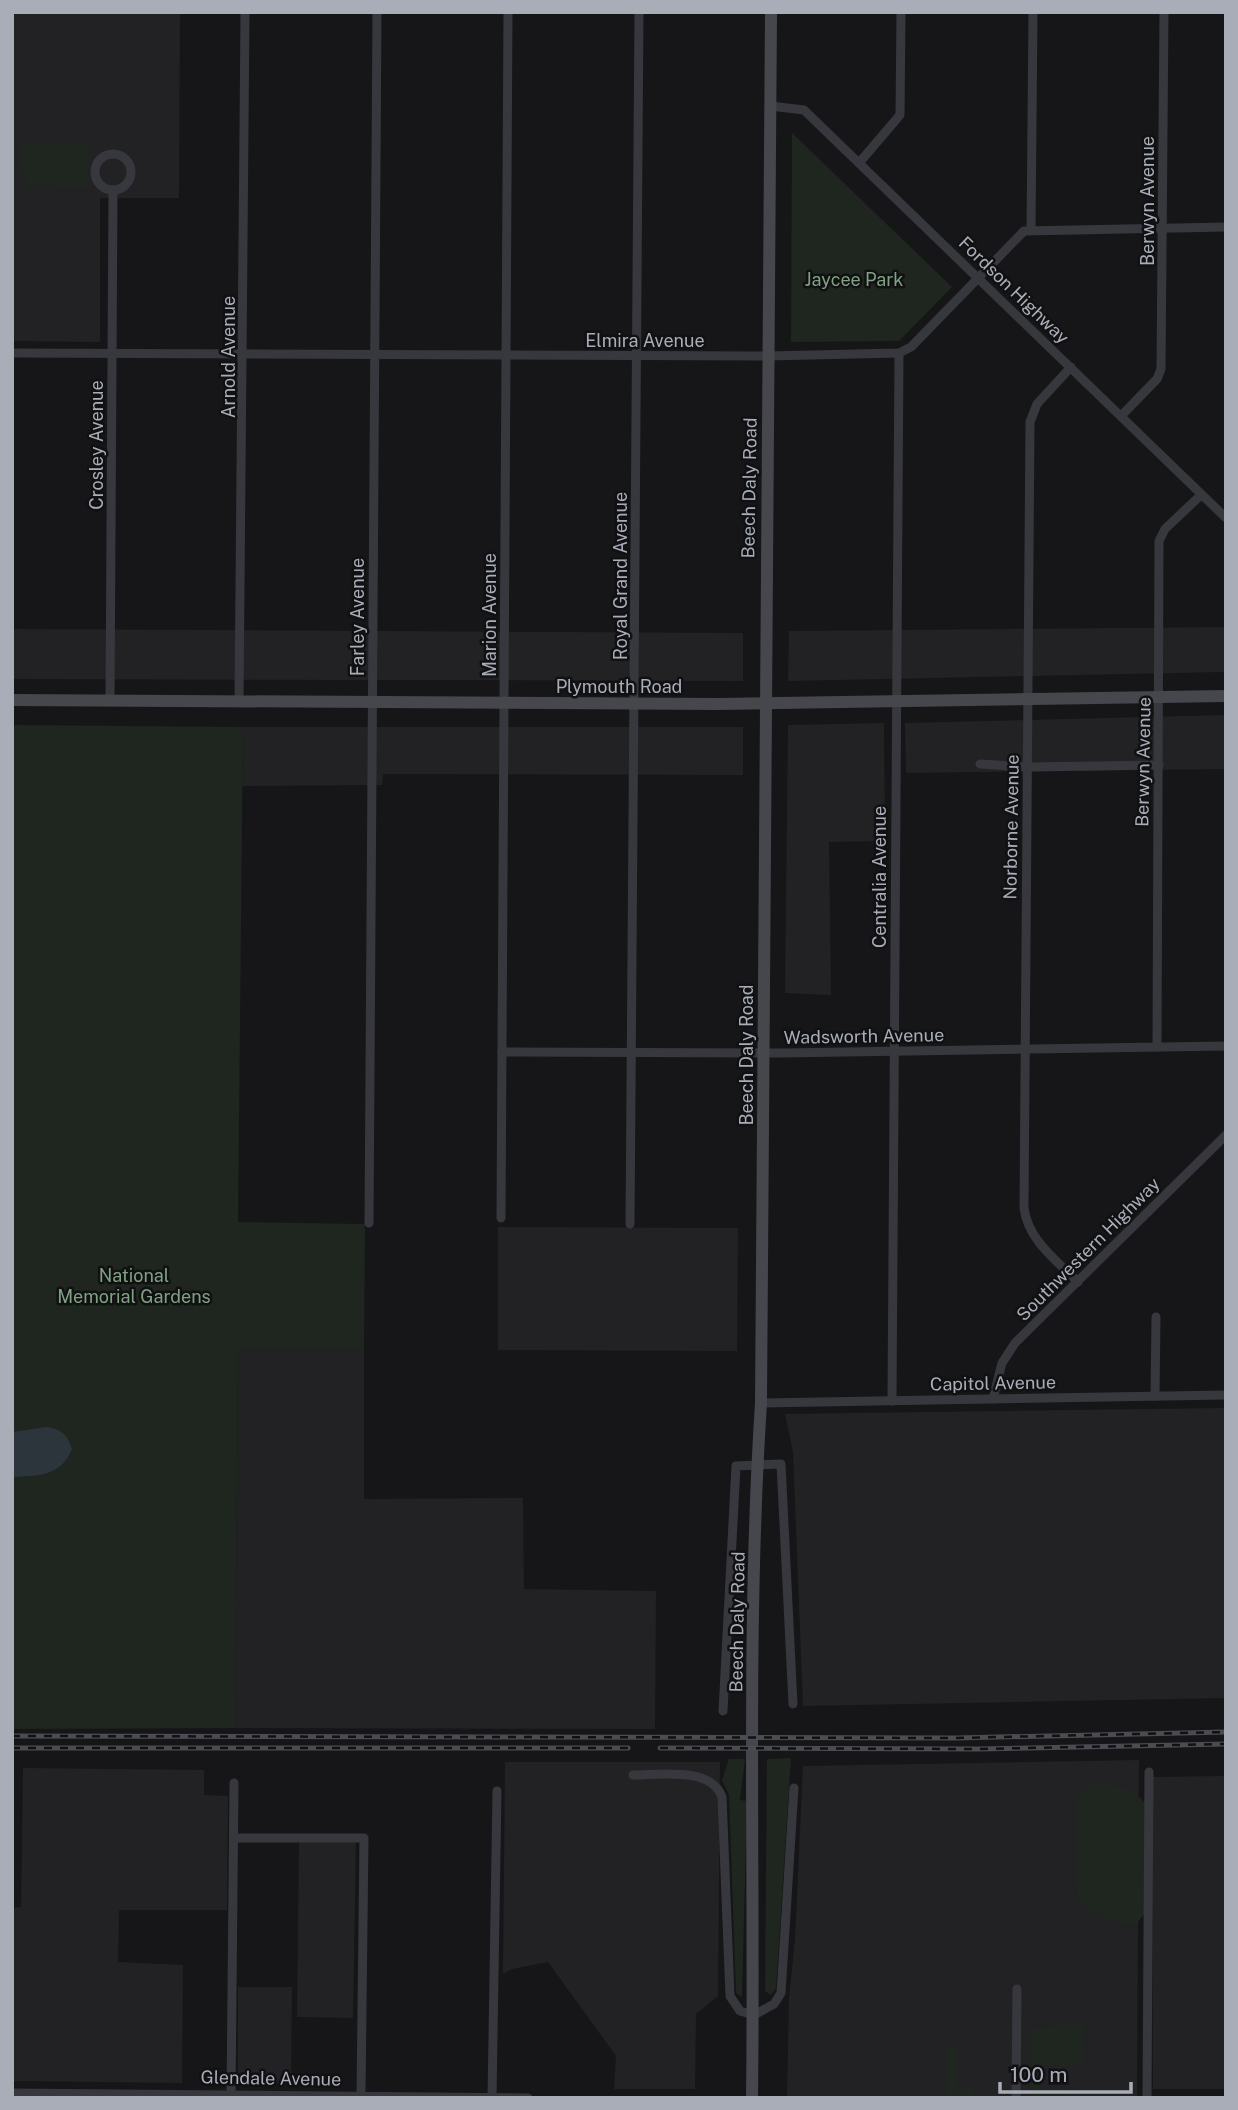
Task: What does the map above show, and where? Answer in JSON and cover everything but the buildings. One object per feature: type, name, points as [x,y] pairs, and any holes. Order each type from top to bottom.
[{"type":"main road","name":"Beech Daly Road","points":[[752,2098],[757,1464],[761,1403],[771,12]]},
{"type":"main road","name":"Plymouth Road","points":[[12,700],[765,704],[1226,696]]},
{"type":"street","name":"Arnold Avenue","points":[[239,702],[246,12]]},
{"type":"street","name":"Farley Avenue","points":[[369,1223],[377,12]]},
{"type":"street","name":"Marion Avenue","points":[[501,1218],[508,12]]},
{"type":"street","name":"Royal Grand Avenue","points":[[630,1224],[639,12]]},
{"type":"street","points":[[859,163],[900,116],[901,12]]},
{"type":"street","points":[[1031,230],[1033,12]]},
{"type":"street","name":"Berwyn Avenue","points":[[1121,416],[1157,379],[1161,369],[1164,12]]},
{"type":"street","name":"Fordson Highway","points":[[770,106],[804,110],[1226,518]]},
{"type":"street","points":[[114,153],[126,158],[131,169],[124,186],[113,190],[100,184],[95,173],[103,156],[114,153]]},
{"type":"street","name":"Crosley Avenue","points":[[110,701],[113,190]]},
{"type":"street","points":[[899,353],[911,347],[1018,236],[1031,230],[1226,227]]},
{"type":"street","name":"Elmira Avenue","points":[[12,353],[768,356],[899,353]]},
{"type":"street","name":"Centralia Avenue","points":[[892,1401],[899,353]]},
{"type":"street","name":"Norborne Avenue","points":[[1071,368],[1037,404],[1030,422],[1025,1219],[1035,1240],[1078,1282]]},
{"type":"street","name":"Berwyn Avenue","points":[[1157,1047],[1159,541],[1165,529],[1201,495]]},
{"type":"street","points":[[980,764],[1028,767],[1158,765]]},
{"type":"street","name":"Wadsworth Avenue","points":[[502,1052],[895,1052],[1226,1046]]},
{"type":"street","name":"Southwestern Highway","points":[[993,1399],[1009,1350],[1226,1135]]},
{"type":"street","points":[[1155,1396],[1156,1317]]},
{"type":"street","name":"Capitol Avenue","points":[[761,1403],[1226,1395]]},
{"type":"street","points":[[723,1711],[736,1466],[781,1464],[793,1704]]},
{"type":"street","points":[[1147,2098],[1149,1773]]},
{"type":"street","points":[[634,1775],[692,1776],[706,1779],[719,1788],[722,1797],[730,1996],[740,2011],[754,2015],[774,2004],[781,1993],[794,1788]]},
{"type":"street","points":[[231,2095],[234,1783]]},
{"type":"street","points":[[492,2097],[497,1791]]},
{"type":"street","points":[[234,1838],[364,1838],[361,2095]]},
{"type":"street","points":[[1016,2098],[1017,1989]]},
{"type":"street","name":"Glendale Avenue","points":[[12,2093],[528,2098]]},
{"type":"shaded area","points":[[12,12],[180,12],[179,198],[100,198],[100,342],[12,341]]},
{"type":"shaded area","points":[[1226,627],[1226,672],[788,681],[789,631]]},
{"type":"shaded area","points":[[12,629],[743,633],[743,681],[12,679]]},
{"type":"shaded area","points":[[1226,715],[1226,769],[906,773],[905,723]]},
{"type":"shaded area","points":[[884,723],[885,841],[829,842],[831,995],[785,993],[788,725]]},
{"type":"shaded area","points":[[243,727],[743,727],[743,775],[383,774],[382,785],[242,786]]},
{"type":"shaded area","points":[[498,1227],[738,1228],[737,1351],[498,1350]]},
{"type":"shaded area","points":[[238,1347],[364,1348],[364,1499],[523,1498],[524,1589],[656,1591],[655,1729],[235,1728]]},
{"type":"shaded area","points":[[1226,1408],[1226,1698],[803,1706],[793,1452],[785,1414]]},
{"type":"shaded area","points":[[47,1427],[66,1436],[72,1449],[67,1458],[62,1465],[48,1473],[12,1477],[12,1432]]},
{"type":"shaded area","points":[[1139,1760],[1137,2098],[787,2098],[789,1998],[795,1939],[803,1766]]},
{"type":"shaded area","points":[[505,1762],[720,1762],[718,1996],[696,2014],[695,2089],[614,2089],[616,2056],[548,1962],[512,1969],[503,1974]]},
{"type":"shaded area","points":[[23,1768],[204,1770],[204,1795],[228,1796],[227,1910],[119,1910],[118,1962],[183,1965],[182,2083],[12,2081],[12,1908],[21,1907]]},
{"type":"shaded area","points":[[1226,1776],[1226,2089],[1153,2089],[1152,1777]]},
{"type":"shaded area","points":[[299,1841],[356,1842],[353,2018],[297,2017]]},
{"type":"shaded area","points":[[238,1987],[292,1987],[291,2084],[238,2084]]},
{"type":"green space","name":"Jaycee Park","points":[[792,133],[952,287],[899,341],[791,342]]},
{"type":"green space","points":[[89,142],[88,188],[24,186],[26,175],[22,174],[20,143]]},
{"type":"green space","name":"National Memorial Gardens","points":[[12,725],[243,727],[238,1222],[365,1224],[364,1348],[238,1348],[235,1728],[12,1729]]},
{"type":"green space","points":[[791,1758],[776,1988],[771,1995],[765,1991],[767,1759]]},
{"type":"green space","points":[[729,1759],[745,1759],[740,1800],[747,1801],[742,1997],[736,1993],[729,1795],[722,1780]]},
{"type":"green space","points":[[1090,1784],[1120,1787],[1140,1798],[1145,1804],[1144,1914],[1138,1922],[1127,1926],[1088,1910],[1077,1898],[1076,1800],[1082,1788]]},
{"type":"green space","points":[[1054,2025],[1085,2025],[1084,2066],[1042,2065],[1039,2073],[1030,2074],[1031,2028],[1053,2028]]},
{"type":"green space","points":[[958,2047],[958,2087],[974,2088],[974,2096],[996,2098],[946,2098],[946,2048]]},
{"type":"green space","points":[[1030,2080],[1039,2081],[1041,2089],[1084,2090],[1084,2098],[1028,2098]]},
{"type":"railway","points":[[12,1736],[956,1738],[1226,1732]]},
{"type":"railway","points":[[660,1748],[978,1749],[1226,1744]]},
{"type":"railway","points":[[12,1748],[628,1748]]}]
